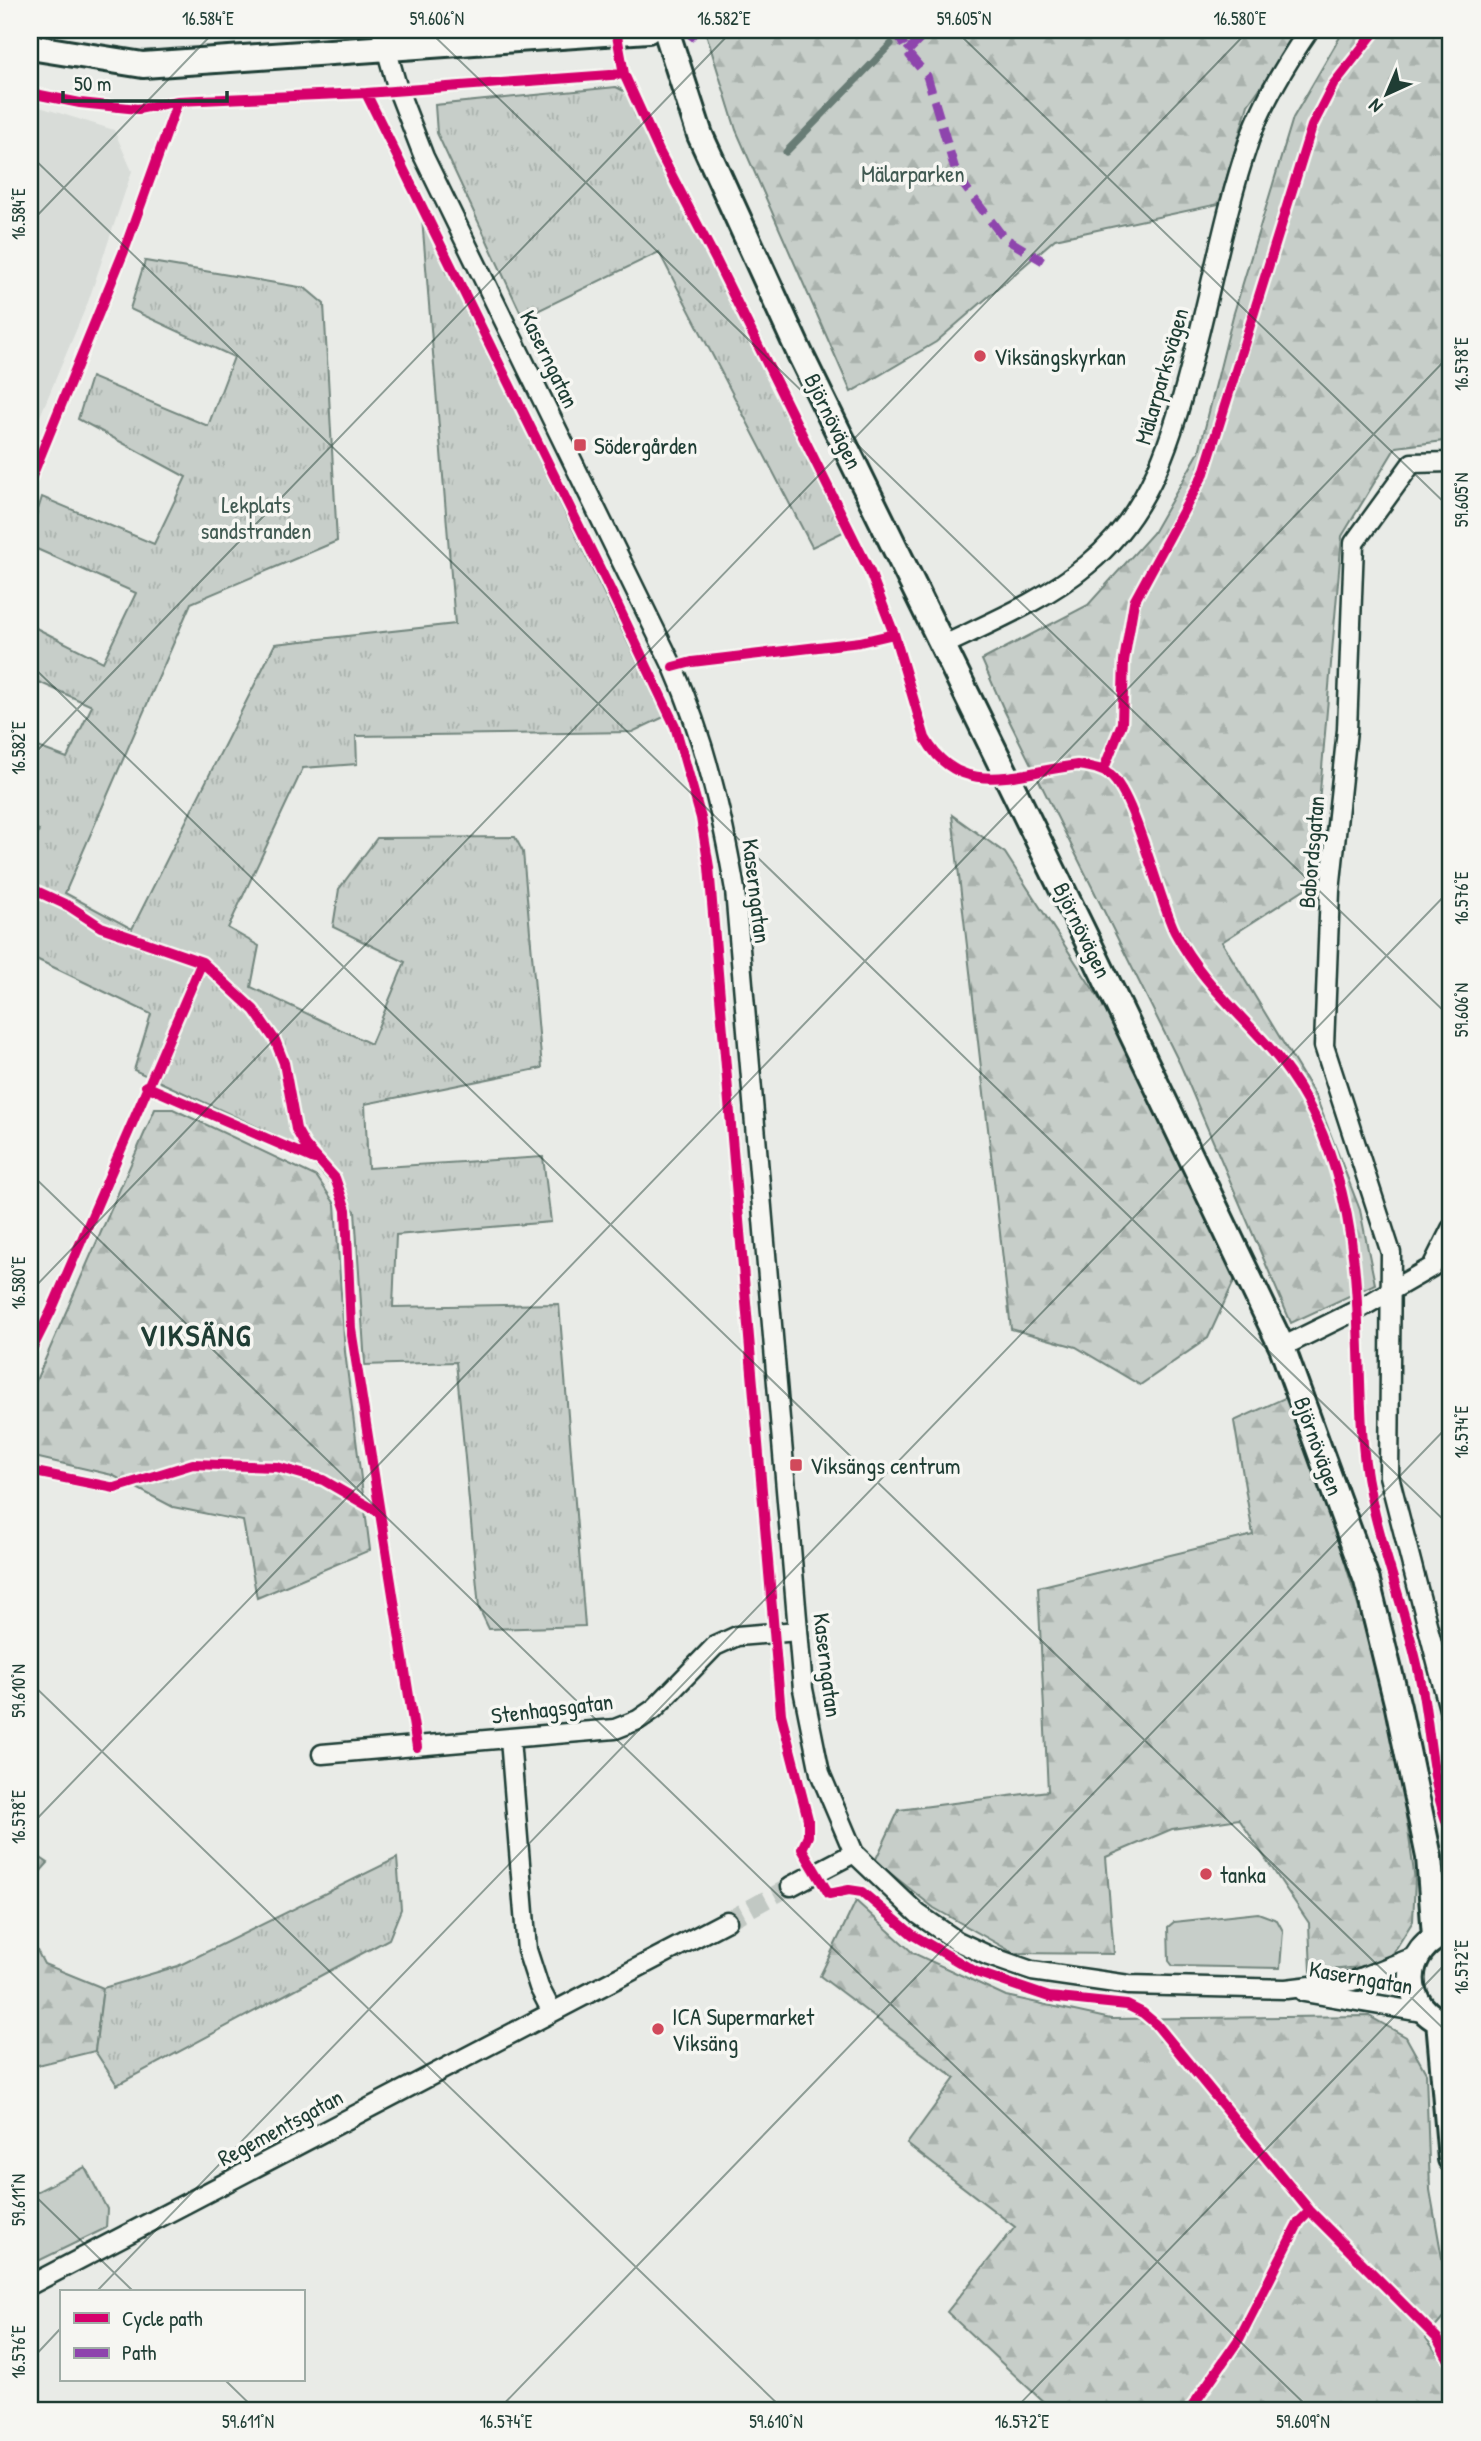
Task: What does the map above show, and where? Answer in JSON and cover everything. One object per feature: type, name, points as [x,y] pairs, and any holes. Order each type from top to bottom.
[{"type":"main road","points":[[30,47],[144,65],[384,40],[648,30]]},
{"type":"main road","name":"Björnövägen","points":[[666,30],[699,135],[801,356],[944,645],[1282,1348],[1367,1581],[1398,1707],[1443,1933]]},
{"type":"main road","name":"Björnövägen","points":[[1429,1857],[1451,1888]]},
{"type":"main road","points":[[1443,1933],[1416,1956],[1412,1987],[1439,2020],[1451,2159]]},
{"type":"street","name":"Mälarparksvägen","points":[[944,645],[1032,602],[1087,566],[1124,526],[1149,490],[1175,429],[1248,143],[1275,83],[1309,30]]},
{"type":"street","name":"Kaserngatan","points":[[384,40],[424,157],[673,667],[692,711],[710,767],[735,890],[803,1689],[820,1773],[854,1853],[918,1914],[957,1941],[1032,1971],[1155,1988],[1286,1989],[1353,1981],[1416,1956]]},
{"type":"street","name":"Babordsgatan","points":[[1390,1292],[1391,1253],[1324,1046],[1330,891],[1347,730],[1354,543],[1412,463],[1451,462]]},
{"type":"street","points":[[1282,1348],[1432,1267],[1451,1229]]},
{"type":"street","points":[[1390,1292],[1389,1476],[1451,1717]]},
{"type":"street","name":"Stenhagsgatan","points":[[322,1754],[615,1729],[638,1720],[672,1693],[716,1646],[737,1636],[797,1631]]},
{"type":"street","points":[[510,1739],[527,1950],[539,1987],[552,2012]]},
{"type":"street","points":[[792,1886],[854,1853]]},
{"type":"street","name":"Regementsgatan","points":[[30,2285],[727,1921]]},
{"type":"street","name":"Kaserngatan","points":[[1286,1989],[1439,2020]]},
{"type":"shaded area","points":[[30,104],[114,130],[132,171],[88,302],[30,440]]},
{"type":"green space","name":"Mälarparken","points":[[705,30],[1301,30],[1248,105],[1219,204],[1055,239],[936,342],[851,392],[736,130]]},
{"type":"green space","points":[[1344,30],[1451,30],[1451,440],[1396,447],[1342,536],[1312,884],[1222,942],[1316,1097],[1360,1210],[1375,1284],[1291,1323],[1180,1064],[1004,710],[982,660],[1088,605],[1153,533],[1199,452],[1233,316],[1293,118]]},
{"type":"green space","points":[[616,87],[628,93],[843,532],[812,547],[659,252],[523,318],[437,133],[435,105]]},
{"type":"green space","name":"Lekplats sandstranden","points":[[422,218],[664,717],[632,732],[356,736],[357,764],[303,768],[228,928],[259,946],[251,987],[371,1044],[405,962],[333,927],[339,889],[377,838],[515,837],[523,852],[542,1068],[365,1104],[368,1168],[543,1157],[551,1222],[396,1235],[393,1307],[559,1304],[585,1626],[489,1629],[479,1608],[456,1362],[365,1365],[355,1211],[297,1145],[134,1070],[151,1014],[30,956],[30,854],[39,830],[30,826],[30,744],[67,758],[92,706],[30,678],[30,625],[103,662],[136,593],[30,546],[30,535],[42,497],[154,544],[186,477],[78,419],[91,377],[208,426],[234,357],[130,309],[145,261],[305,288],[324,304],[337,541],[191,603],[65,893],[132,929],[275,644],[455,624]]},
{"type":"green space","points":[[952,815],[1005,853],[1107,1011],[1235,1279],[1208,1338],[1140,1385],[1076,1347],[1011,1329]]},
{"type":"green space","points":[[155,1109],[173,1109],[317,1177],[335,1204],[345,1352],[370,1550],[257,1598],[243,1521],[173,1507],[112,1475],[30,1456],[30,1394]]},
{"type":"green space","points":[[1289,1396],[1316,1466],[1393,1722],[1415,1880],[1413,1921],[1392,1955],[1369,1966],[1311,1972],[1309,1923],[1239,1819],[1172,1829],[1106,1857],[1114,1954],[1014,1953],[934,1908],[875,1861],[899,1810],[1048,1791],[1038,1587],[1253,1535],[1234,1421]]},
{"type":"green space","points":[[30,1851],[48,1863],[30,1883]]},
{"type":"green space","points":[[397,1858],[401,1909],[389,1939],[117,2085],[95,2051],[103,1988],[178,1966]]},
{"type":"green space","points":[[856,1901],[913,1953],[1006,1996],[1111,2019],[1369,2016],[1406,2037],[1426,2073],[1430,2190],[1451,2309],[1426,2338],[1451,2372],[1451,2411],[1048,2411],[1050,2408],[947,2312],[1015,2227],[907,2144],[955,2078],[820,1976]]},
{"type":"green space","points":[[1258,1913],[1277,1920],[1283,1931],[1280,1968],[1173,1966],[1169,1961],[1168,1927],[1174,1922]]},
{"type":"green space","points":[[30,1937],[44,1964],[103,1988],[95,2051],[30,2067]]},
{"type":"green space","points":[[85,2167],[107,2209],[106,2228],[30,2265],[30,2195]]},
{"type":"waterway","points":[[786,152],[891,44]]},
{"type":"tunnel","points":[[727,1921],[791,1886]]},
{"type":"marked path","points":[[116,30],[122,30]]},
{"type":"marked path","points":[[689,39],[696,30]]},
{"type":"marked path","points":[[896,30],[907,52],[927,76],[957,176],[1003,237],[1043,261]]},
{"type":"marked path","points":[[907,52],[929,30]]},
{"type":"cycle path","points":[[616,30],[624,74],[659,151],[716,260],[870,572],[894,634],[925,738],[939,758],[955,770],[973,776],[1013,776],[1077,765],[1110,775],[1119,786],[1137,824],[1168,916],[1184,949],[1206,978],[1279,1060],[1300,1089],[1316,1119],[1335,1169],[1351,1237],[1366,1473],[1379,1531],[1419,1673],[1435,1775],[1451,1834]]},
{"type":"cycle path","points":[[1103,771],[1122,723],[1124,661],[1134,602],[1204,473],[1312,126],[1333,85],[1376,30]]},
{"type":"cycle path","points":[[30,93],[80,103],[138,109],[178,101],[366,93],[624,74]]},
{"type":"cycle path","points":[[366,93],[675,726],[701,818],[709,867],[781,1714],[808,1819],[808,1836],[802,1849],[829,1894],[849,1890],[862,1892],[913,1935],[976,1972],[1049,1997],[1127,2005],[1143,2013],[1156,2024],[1310,2211],[1437,2338],[1451,2364]]},
{"type":"cycle path","points":[[30,481],[124,251],[178,101]]},
{"type":"cycle path","points":[[673,667],[692,662],[860,642],[894,634]]},
{"type":"cycle path","points":[[30,888],[69,906],[101,927],[202,962],[254,1010],[275,1040],[284,1063],[296,1129],[305,1145],[335,1178],[346,1210],[351,1329],[417,1747]]},
{"type":"cycle path","points":[[30,1353],[51,1311],[202,962]]},
{"type":"cycle path","points":[[146,1086],[314,1159]]},
{"type":"cycle path","points":[[30,1471],[115,1488],[193,1464],[277,1467],[323,1480],[380,1513]]},
{"type":"cycle path","points":[[1189,2411],[1239,2339],[1299,2222],[1310,2211]]},
{"type":"place","name":"Viksängskyrkan","points":[[980,356]]},
{"type":"place","name":"Södergården","points":[[580,445]]},
{"type":"place","name":"Viksängs centrum","points":[[796,1465]]},
{"type":"place","name":"tanka","points":[[1206,1874]]},
{"type":"place","name":"ICA Supermarket Viksäng","points":[[658,2029]]},
{"type":"district","name":"VIKSÄNG","points":[[196,1335]]}]
